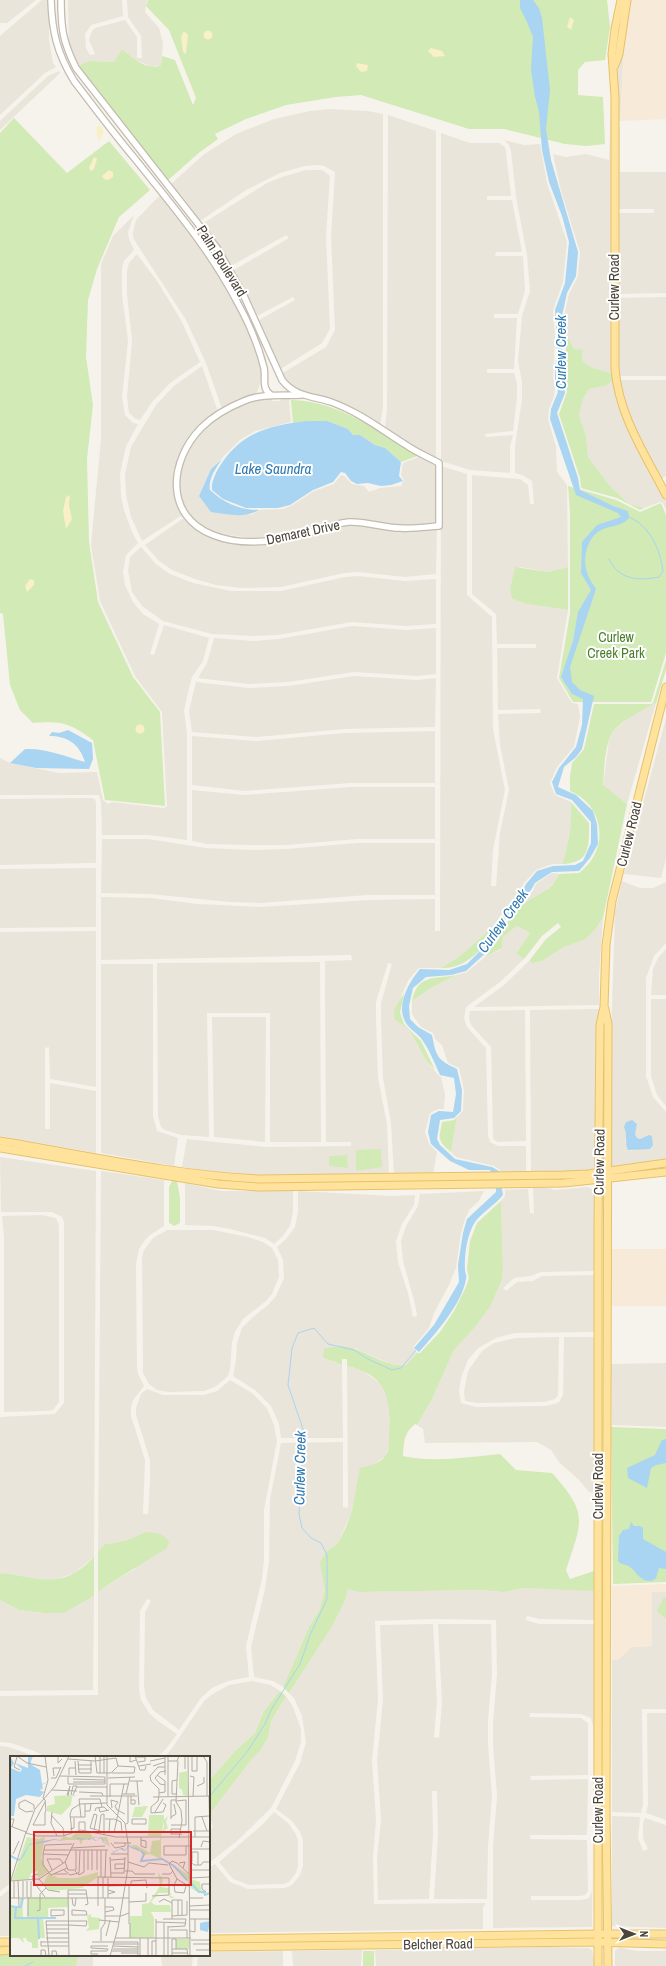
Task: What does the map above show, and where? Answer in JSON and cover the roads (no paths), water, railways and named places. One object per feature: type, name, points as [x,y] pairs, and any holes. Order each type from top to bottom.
[{"type":"main road","name":"Curlew Road","points":[[625,0],[619,54],[614,67],[616,378],[626,419],[666,495]]},
{"type":"main road","name":"Curlew Road","points":[[598,1966],[598,1951],[602,1937],[606,1664],[606,1383],[608,1252],[599,1077],[600,1025],[604,1007],[606,945],[612,901],[666,687]]},
{"type":"main road","name":"Curlew Road","points":[[604,1007],[608,1024],[603,1174],[598,1190],[598,1922],[608,1966]]},
{"type":"main road","points":[[0,1141],[172,1170],[239,1178],[295,1180],[603,1174],[666,1167]]},
{"type":"main road","points":[[0,1148],[238,1186],[303,1188],[545,1184],[666,1163]]},
{"type":"main road","points":[[603,1174],[616,1178],[666,1172]]},
{"type":"main road","points":[[608,1252],[612,1236],[612,1185],[616,1178]]},
{"type":"main road","points":[[545,1184],[555,1187],[589,1185],[598,1190]]},
{"type":"main road","points":[[598,1259],[602,1265],[603,1295],[607,1301]]},
{"type":"main road","points":[[598,1335],[602,1342],[603,1375],[606,1383]]},
{"type":"main road","points":[[598,1622],[602,1629],[603,1661],[606,1664]]},
{"type":"main road","points":[[598,1860],[602,1875],[602,1937],[604,1966]]},
{"type":"main road","points":[[530,1934],[555,1931],[590,1931],[594,1930],[598,1922]]},
{"type":"main road","points":[[602,1937],[610,1928],[617,1930],[666,1930]]},
{"type":"main road","name":"Belcher Road","points":[[210,1939],[530,1934],[602,1937],[619,1943],[666,1944]]},
{"type":"main road","name":"Belcher Road","points":[[210,1947],[525,1943],[666,1934]]},
{"type":"main road","points":[[417,1936],[417,1944]]},
{"type":"main road","points":[[516,1943],[539,1940],[588,1939],[602,1937],[666,1938]]},
{"type":"main road","points":[[525,1943],[588,1945],[598,1951]]},
{"type":"main road","points":[[612,1966],[612,1950],[619,1943]]},
{"type":"street","name":"Palm Boulevard","points":[[51,0],[54,38],[64,66],[130,153],[192,230],[222,275],[248,324],[262,361],[264,370],[264,384],[267,392],[271,395]]},
{"type":"street","name":"Palm Boulevard","points":[[61,0],[62,34],[66,48],[76,68],[217,248],[244,296],[278,373],[287,386],[301,395],[343,406],[408,447],[439,463],[439,526]]},
{"type":"street","points":[[130,153],[138,148]]},
{"type":"street","points":[[258,397],[264,384]]},
{"type":"street","name":"Demaret Drive","points":[[301,395],[271,395],[245,400],[221,412],[202,428],[185,452],[178,467],[176,490],[185,516],[192,523],[207,532],[222,538],[257,541],[287,538],[334,524],[351,522],[374,523],[399,528],[439,526]]},
{"type":"water","points":[[520,0],[533,0],[539,8],[542,18],[550,90],[546,129],[551,160],[578,252],[576,276],[567,293],[562,316],[563,337],[561,363],[565,393],[557,413],[578,478],[580,490],[613,506],[628,511],[629,518],[623,523],[605,528],[596,533],[587,549],[585,561],[588,576],[596,589],[570,667],[572,682],[580,690],[594,696],[582,749],[576,757],[564,767],[558,787],[576,795],[593,811],[597,824],[598,844],[590,858],[579,871],[552,872],[535,883],[531,890],[506,918],[489,950],[466,971],[451,975],[426,977],[413,988],[409,1006],[410,1019],[418,1027],[432,1035],[436,1053],[441,1060],[457,1069],[462,1090],[461,1111],[454,1118],[440,1120],[437,1139],[440,1145],[455,1159],[492,1167],[499,1171],[503,1195],[484,1212],[472,1227],[466,1252],[466,1278],[463,1289],[454,1308],[433,1337],[419,1352],[414,1348],[434,1325],[459,1282],[458,1265],[463,1233],[467,1219],[496,1192],[496,1186],[495,1178],[490,1170],[469,1170],[450,1161],[431,1144],[428,1132],[431,1115],[439,1111],[453,1112],[456,1094],[454,1078],[440,1075],[423,1041],[406,1023],[402,1009],[403,1002],[408,987],[420,969],[449,970],[467,964],[486,945],[498,928],[505,911],[520,896],[526,884],[537,871],[553,866],[575,865],[583,861],[591,843],[591,822],[572,800],[556,794],[552,782],[559,768],[576,747],[582,725],[583,699],[572,694],[561,677],[573,641],[578,612],[591,590],[581,573],[582,542],[597,525],[621,517],[618,513],[576,495],[550,419],[551,409],[558,392],[555,378],[557,337],[555,310],[565,283],[569,242],[562,216],[549,182],[542,150],[539,112],[531,70],[533,37],[520,8]]},
{"type":"water","name":"Lake Saundra","points":[[307,421],[327,421],[348,429],[353,435],[360,435],[375,445],[385,448],[401,462],[399,476],[403,481],[391,485],[381,486],[368,483],[357,484],[351,481],[345,473],[341,472],[333,482],[313,490],[290,505],[278,508],[246,508],[223,499],[212,490],[213,482],[218,469],[235,447],[245,439],[255,433],[267,429]]},
{"type":"water","points":[[222,459],[211,478],[210,490],[221,499],[232,505],[245,509],[259,510],[253,513],[241,515],[211,512],[199,496],[211,469]]},
{"type":"water","points":[[68,730],[92,743],[93,759],[89,769],[36,768],[10,763],[25,749],[48,751],[85,762],[76,745],[72,742],[61,737],[49,736],[52,732],[59,733]]},
{"type":"water","points":[[632,1120],[637,1124],[635,1134],[637,1138],[640,1139],[649,1135],[652,1136],[653,1145],[650,1149],[628,1150],[624,1127],[626,1122]]},
{"type":"water","points":[[666,1439],[666,1463],[656,1465],[651,1468],[647,1488],[628,1478],[627,1468],[655,1455],[662,1440]]},
{"type":"water","points":[[631,1522],[634,1526],[640,1526],[643,1528],[643,1539],[666,1552],[666,1569],[659,1568],[656,1578],[652,1581],[644,1580],[629,1566],[618,1561],[619,1536],[623,1530],[629,1529]]},
{"type":"waterway","points":[[609,559],[618,571],[624,575],[637,579],[659,577],[663,571],[662,563],[653,539],[643,526],[629,517]]},
{"type":"waterway","name":"Curlew Creek","points":[[210,1796],[247,1752],[265,1724],[271,1710],[300,1664],[310,1635],[327,1599],[327,1555],[321,1543],[311,1538],[302,1528],[299,1514],[304,1432],[288,1385],[292,1348],[298,1333],[314,1328],[328,1344],[354,1350],[368,1359],[392,1370],[401,1368],[416,1350]]},
{"type":"waterway","name":"Curlew Creek","points":[[25,1966],[33,1962]]},
{"type":"park label","name":"Curlew Creek Park","points":[[616,646]]}]
